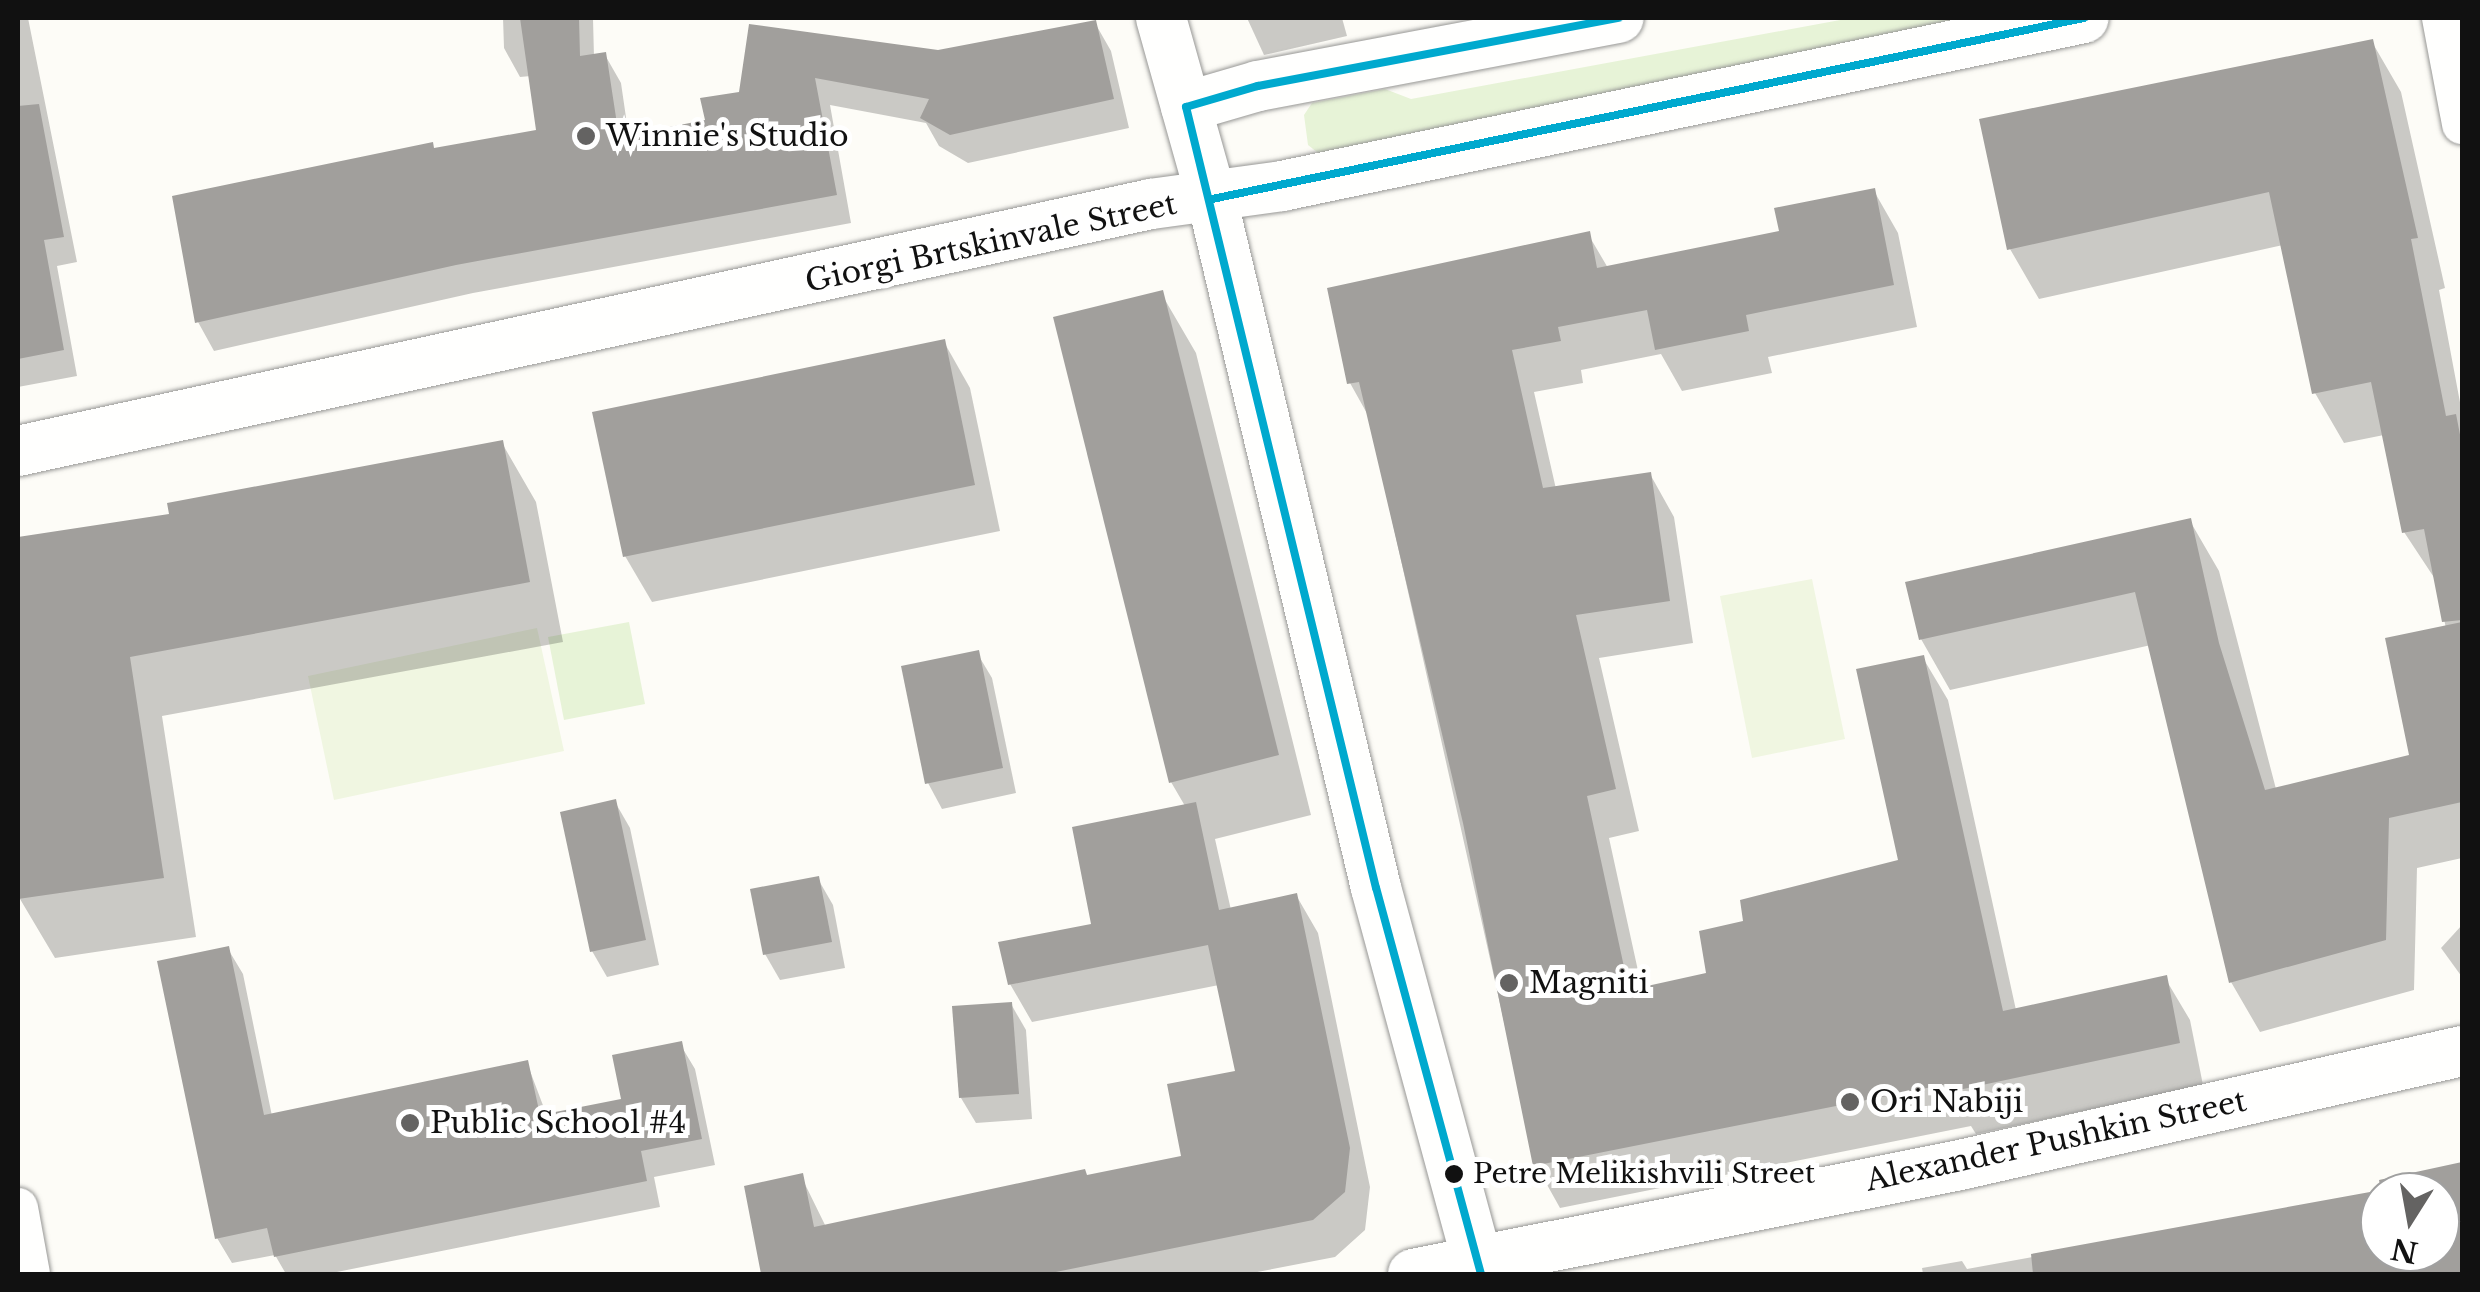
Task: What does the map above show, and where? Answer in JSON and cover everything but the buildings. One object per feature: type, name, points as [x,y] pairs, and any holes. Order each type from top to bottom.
[{"type":"street","points":[[1162,18],[1212,198],[1376,888],[1479,1268]]},
{"type":"street","points":[[1186,107],[1272,83],[1618,18]]},
{"type":"street","name":"Giorgi Brtskinvale Street","points":[[18,451],[1151,204],[1212,198],[2084,18]]},
{"type":"street","points":[[2442,18],[2462,124]]},
{"type":"street","name":"Alexander Pushkin Street","points":[[1413,1274],[1479,1268],[1960,1165],[2462,1051]]},
{"type":"street","points":[[18,1208],[30,1274]]},
{"type":"green space","points":[[1851,18],[2016,18],[1322,156],[1308,145],[1304,115],[1312,103],[1385,89],[1411,99]]},
{"type":"green space","points":[[1812,579],[1845,739],[1752,758],[1720,596]]},
{"type":"green space","points":[[629,622],[645,704],[564,720],[548,637]]},
{"type":"green space","points":[[537,628],[564,751],[334,800],[308,676]]},
{"type":"transit line","points":[[1481,1274],[1376,888],[1186,107],[1258,86],[1619,18]]},
{"type":"transit line","points":[[1212,199],[2084,18]]},
{"type":"place","name":"Winnie's Studio","points":[[586,136]]},
{"type":"place","name":"Magniti","points":[[1509,983]]},
{"type":"place","name":"Ori Nabiji","points":[[1850,1102]]},
{"type":"place","name":"Public School #4","points":[[410,1123]]},
{"type":"place","name":"Petre Melikishvili Street","points":[[1454,1174]]}]
